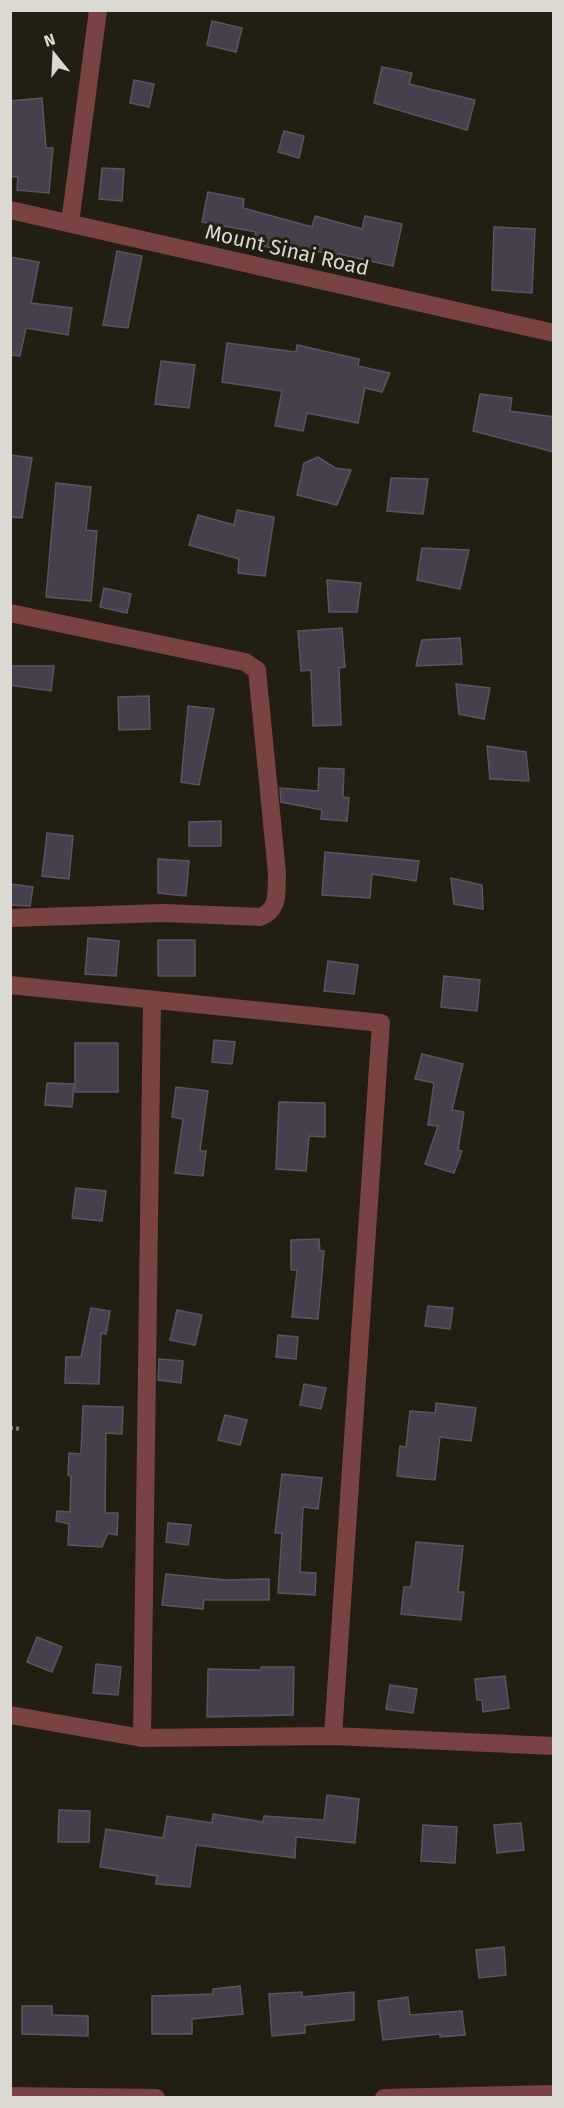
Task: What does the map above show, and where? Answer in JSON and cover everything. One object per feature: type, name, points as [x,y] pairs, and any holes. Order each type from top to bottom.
[{"type":"street","points":[[70,223],[98,10]]},
{"type":"street","name":"Mount Sinai Road","points":[[10,210],[554,333]]},
{"type":"street","points":[[10,613],[245,662],[256,670],[277,873],[276,904],[269,914],[260,917],[164,913],[10,918]]},
{"type":"street","points":[[10,985],[381,1023],[333,1736]]},
{"type":"street","points":[[142,1738],[152,1000]]},
{"type":"street","points":[[10,1716],[142,1738],[333,1736],[554,1746]]},
{"type":"street","points":[[384,2097],[554,2094]]},
{"type":"street","points":[[10,2096],[156,2097]]},
{"type":"path","points":[[10,1428],[21,1429]]},
{"type":"building","points":[[212,21],[242,28],[236,52],[207,45]]},
{"type":"building","points":[[382,67],[412,73],[409,84],[475,100],[467,130],[374,103]]},
{"type":"building","points":[[134,80],[154,84],[149,107],[130,103]]},
{"type":"building","points":[[42,98],[46,148],[53,148],[49,193],[17,190],[18,177],[10,176],[10,101]]},
{"type":"building","points":[[284,131],[304,136],[299,158],[278,152]]},
{"type":"building","points":[[102,168],[124,169],[122,201],[99,199]]},
{"type":"building","points":[[208,192],[244,199],[243,208],[312,227],[315,216],[362,229],[365,216],[402,224],[393,266],[339,254],[339,257],[285,243],[283,251],[253,243],[256,232],[202,222]]},
{"type":"building","points":[[494,227],[535,229],[532,293],[492,290]]},
{"type":"building","points":[[117,251],[142,256],[128,328],[103,325]]},
{"type":"building","points":[[10,257],[39,262],[31,303],[72,308],[68,335],[26,328],[20,356],[10,355]]},
{"type":"building","points":[[227,343],[296,352],[297,345],[359,359],[358,366],[390,373],[382,392],[365,388],[358,423],[307,413],[303,431],[275,426],[282,391],[222,382]]},
{"type":"building","points":[[161,361],[195,365],[189,408],[155,404]]},
{"type":"building","points":[[480,394],[512,398],[510,411],[554,417],[554,452],[473,431]]},
{"type":"building","points":[[10,455],[32,458],[22,518],[10,517]]},
{"type":"building","points":[[318,457],[335,468],[351,470],[337,505],[297,495],[304,463]]},
{"type":"building","points":[[391,478],[428,479],[423,514],[387,511]]},
{"type":"building","points":[[56,483],[91,487],[86,530],[97,531],[91,601],[46,597]]},
{"type":"building","points":[[237,510],[274,517],[265,576],[238,573],[239,559],[189,545],[198,515],[234,525]]},
{"type":"building","points":[[422,548],[469,550],[460,589],[417,580]]},
{"type":"building","points":[[327,580],[361,583],[357,612],[329,612]]},
{"type":"building","points":[[104,588],[131,594],[127,613],[100,607]]},
{"type":"building","points":[[342,628],[345,667],[339,668],[341,725],[313,726],[311,670],[301,671],[298,631]]},
{"type":"building","points":[[460,638],[462,664],[416,666],[422,640]]},
{"type":"building","points":[[10,666],[54,666],[51,691],[10,685]]},
{"type":"building","points":[[456,684],[490,688],[484,719],[459,714]]},
{"type":"building","points":[[149,696],[150,729],[119,730],[118,697]]},
{"type":"building","points":[[188,706],[214,709],[199,785],[181,782]]},
{"type":"building","points":[[487,746],[526,752],[529,781],[490,779]]},
{"type":"building","points":[[319,768],[344,769],[343,797],[349,798],[347,821],[321,819],[322,810],[281,802],[280,788],[318,791]]},
{"type":"building","points":[[221,821],[221,846],[189,846],[189,822]]},
{"type":"building","points":[[47,833],[73,836],[69,879],[42,876]]},
{"type":"building","points":[[325,852],[419,861],[416,881],[372,874],[370,898],[322,895]]},
{"type":"building","points":[[158,859],[189,861],[186,896],[158,893]]},
{"type":"building","points":[[451,878],[482,885],[483,909],[454,904]]},
{"type":"building","points":[[10,884],[33,887],[30,906],[10,905]]},
{"type":"building","points":[[88,938],[119,941],[116,976],[85,974]]},
{"type":"building","points":[[158,940],[195,940],[195,976],[158,976]]},
{"type":"building","points":[[328,961],[358,965],[354,994],[324,991]]},
{"type":"building","points":[[444,976],[480,980],[477,1011],[441,1007]]},
{"type":"building","points":[[214,1040],[235,1042],[232,1064],[212,1062]]},
{"type":"building","points":[[75,1043],[118,1043],[118,1092],[75,1092]]},
{"type":"building","points":[[422,1054],[463,1064],[452,1110],[464,1112],[458,1150],[462,1151],[454,1173],[425,1164],[438,1126],[428,1125],[434,1083],[415,1079]]},
{"type":"building","points":[[47,1083],[74,1084],[72,1107],[45,1105]]},
{"type":"building","points":[[176,1087],[208,1091],[200,1151],[206,1151],[203,1176],[175,1173],[183,1119],[172,1117]]},
{"type":"building","points":[[279,1102],[325,1103],[325,1137],[309,1136],[306,1171],[276,1169]]},
{"type":"building","points":[[76,1188],[106,1191],[102,1221],[72,1218]]},
{"type":"building","points":[[319,1239],[320,1251],[324,1251],[318,1319],[292,1317],[297,1270],[291,1270],[291,1240]]},
{"type":"building","points":[[428,1306],[453,1308],[450,1329],[425,1326]]},
{"type":"building","points":[[91,1308],[110,1311],[106,1334],[101,1333],[99,1384],[65,1383],[66,1357],[81,1357]]},
{"type":"building","points":[[177,1310],[202,1315],[195,1345],[170,1340]]},
{"type":"building","points":[[278,1335],[298,1337],[296,1359],[276,1357]]},
{"type":"building","points":[[159,1359],[183,1361],[181,1383],[158,1380]]},
{"type":"building","points":[[304,1384],[326,1388],[321,1409],[300,1405]]},
{"type":"building","points":[[436,1403],[476,1408],[471,1441],[440,1437],[435,1480],[397,1476],[400,1446],[406,1447],[410,1411],[435,1413]]},
{"type":"building","points":[[83,1406],[123,1407],[122,1434],[106,1433],[105,1513],[118,1513],[117,1535],[108,1533],[102,1547],[68,1545],[69,1524],[56,1521],[57,1511],[70,1512],[69,1453],[81,1454]]},
{"type":"building","points":[[225,1415],[247,1420],[240,1445],[218,1440]]},
{"type":"building","points":[[282,1474],[322,1478],[318,1509],[303,1507],[300,1572],[316,1573],[315,1595],[278,1593],[282,1533],[275,1533]]},
{"type":"building","points":[[168,1523],[191,1525],[188,1545],[166,1542]]},
{"type":"building","points":[[416,1542],[463,1546],[458,1592],[464,1592],[461,1620],[401,1614],[404,1587],[411,1587]]},
{"type":"building","points":[[166,1574],[226,1580],[269,1579],[269,1600],[204,1600],[203,1609],[162,1605]]},
{"type":"building","points":[[37,1637],[62,1647],[52,1672],[27,1662]]},
{"type":"building","points":[[96,1664],[121,1667],[118,1695],[93,1693]]},
{"type":"building","points":[[261,1667],[294,1667],[293,1715],[207,1717],[208,1669],[261,1670]]},
{"type":"building","points":[[505,1676],[509,1708],[483,1712],[482,1700],[477,1700],[475,1679]]},
{"type":"building","points":[[390,1685],[417,1689],[413,1713],[386,1709]]},
{"type":"building","points":[[327,1795],[359,1799],[355,1843],[296,1837],[295,1858],[196,1845],[190,1887],[156,1884],[157,1876],[100,1867],[106,1829],[163,1838],[167,1816],[212,1823],[213,1814],[263,1822],[264,1816],[324,1820]]},
{"type":"building","points":[[59,1810],[90,1811],[89,1842],[58,1842]]},
{"type":"building","points":[[521,1823],[524,1850],[497,1853],[494,1825]]},
{"type":"building","points":[[423,1825],[457,1827],[455,1863],[421,1861]]},
{"type":"building","points":[[504,1947],[506,1975],[479,1978],[476,1950]]},
{"type":"building","points":[[240,1986],[243,2014],[192,2019],[192,2034],[152,2034],[152,1996],[213,1994],[213,1989]]},
{"type":"building","points":[[302,1992],[302,1997],[354,1992],[354,2020],[305,2025],[305,2033],[272,2036],[269,1994]]},
{"type":"building","points":[[408,1997],[410,2015],[462,2011],[465,2035],[440,2037],[440,2034],[383,2040],[378,2001]]},
{"type":"building","points":[[22,2006],[52,2006],[52,2015],[88,2016],[88,2036],[22,2034]]}]
